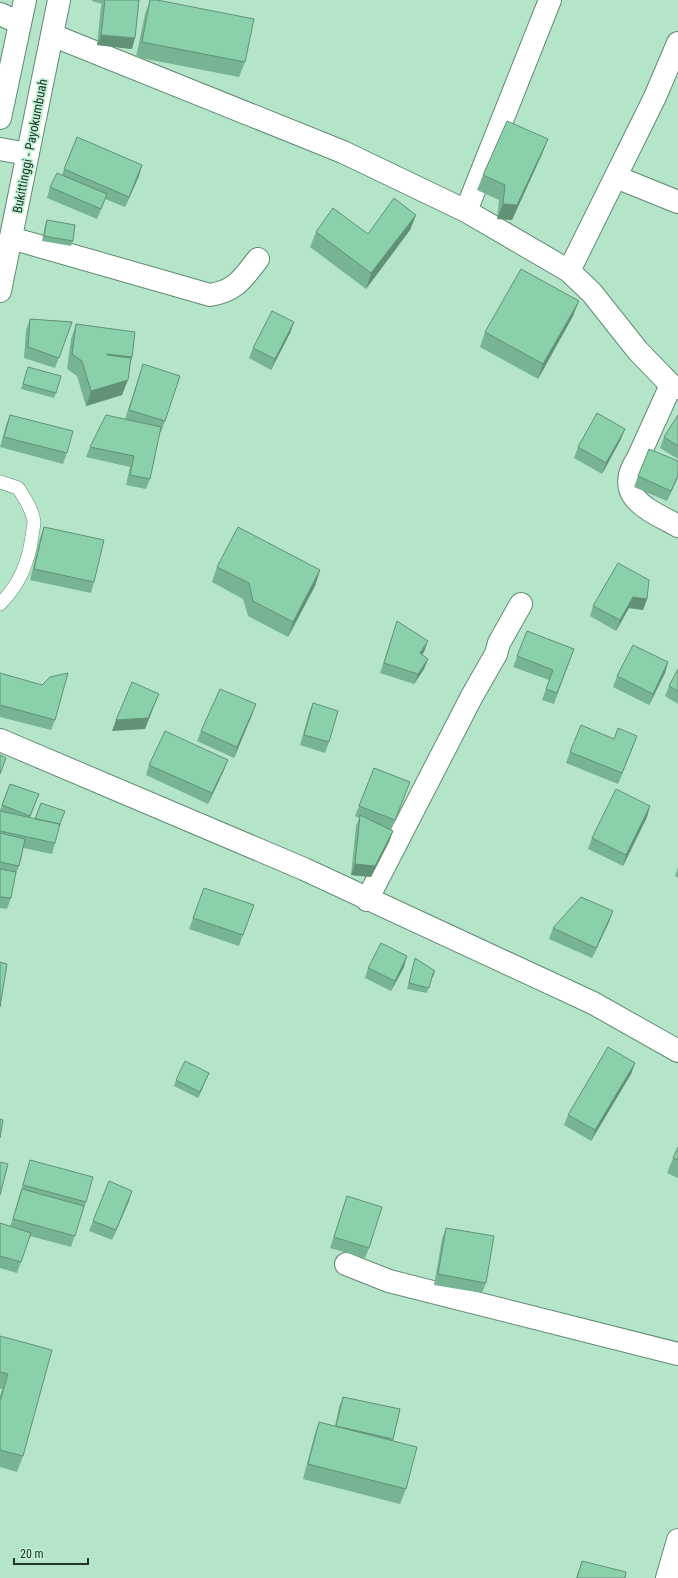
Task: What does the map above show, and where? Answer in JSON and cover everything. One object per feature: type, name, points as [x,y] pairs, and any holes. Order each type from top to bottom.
[{"type":"main road","points":[[0,118],[25,0]]},
{"type":"main road","name":"Bukittinggi - Payokumbuah","points":[[0,291],[59,0]]},
{"type":"main road","points":[[466,211],[550,0]]},
{"type":"main road","points":[[0,14],[20,23]]},
{"type":"main road","points":[[52,35],[344,152],[466,211],[569,271],[592,293],[638,352],[674,387],[631,469],[629,480],[631,495],[640,505],[678,526]]},
{"type":"main road","points":[[569,271],[655,96],[678,43]]},
{"type":"main road","points":[[0,149],[28,154]]},
{"type":"main road","points":[[616,177],[678,202]]},
{"type":"main road","points":[[11,238],[210,295],[223,293],[237,285],[258,259]]},
{"type":"main road","points":[[367,900],[472,696],[496,654],[499,642],[521,604]]},
{"type":"main road","points":[[0,740],[304,869],[367,900],[593,1003],[678,1051]]},
{"type":"main road","points":[[346,1264],[389,1281],[678,1354]]},
{"type":"main road","points":[[667,1578],[678,1540]]},
{"type":"lane","points":[[0,482],[18,488],[27,503],[34,521],[30,548],[23,573],[11,593],[0,604]]},
{"type":"building","points":[[105,0],[139,0],[135,38],[101,35]]},
{"type":"building","points":[[150,0],[157,0],[254,19],[245,62],[142,42]]},
{"type":"building","points":[[507,121],[548,139],[517,205],[503,204],[505,185],[483,175]]},
{"type":"building","points":[[77,137],[142,165],[129,197],[64,169]]},
{"type":"building","points":[[57,173],[107,194],[101,209],[50,187]]},
{"type":"building","points":[[394,198],[416,215],[371,273],[316,232],[333,208],[368,234]]},
{"type":"building","points":[[47,220],[75,225],[73,241],[44,236]]},
{"type":"building","points":[[521,269],[579,301],[543,364],[485,332]]},
{"type":"building","points":[[272,311],[294,322],[275,359],[253,348]]},
{"type":"building","points":[[30,319],[72,322],[59,358],[28,347]]},
{"type":"building","points":[[76,324],[135,332],[132,357],[107,354],[131,358],[128,380],[91,391],[82,361],[72,354]]},
{"type":"building","points":[[143,364],[180,376],[165,421],[129,410]]},
{"type":"building","points":[[28,367],[61,376],[56,393],[23,384]]},
{"type":"building","points":[[597,413],[625,429],[606,463],[578,447]]},
{"type":"building","points":[[10,415],[73,431],[67,453],[4,437]]},
{"type":"building","points":[[106,415],[161,427],[150,479],[130,475],[134,456],[90,447]]},
{"type":"building","points":[[678,415],[678,446],[664,437]]},
{"type":"building","points":[[649,449],[678,461],[678,475],[671,491],[638,476]]},
{"type":"building","points":[[44,527],[104,540],[94,582],[34,569]]},
{"type":"building","points":[[238,527],[320,570],[293,622],[253,601],[249,583],[217,567]]},
{"type":"building","points":[[618,563],[649,580],[647,599],[633,597],[620,620],[593,606]]},
{"type":"building","points":[[397,621],[428,641],[420,653],[428,659],[418,674],[384,663]]},
{"type":"building","points":[[527,631],[574,649],[557,693],[546,689],[553,670],[517,656]]},
{"type":"building","points":[[633,645],[668,662],[653,694],[617,676]]},
{"type":"building","points":[[678,669],[678,691],[669,686]]},
{"type":"building","points":[[0,673],[42,685],[50,677],[68,673],[55,720],[0,705]]},
{"type":"building","points":[[132,682],[159,694],[148,718],[116,720]]},
{"type":"building","points":[[220,689],[256,704],[237,747],[201,731]]},
{"type":"building","points":[[313,703],[338,711],[329,742],[304,735]]},
{"type":"building","points":[[581,725],[614,739],[618,728],[637,736],[622,773],[570,752]]},
{"type":"building","points":[[165,731],[228,760],[212,793],[149,765]]},
{"type":"building","points":[[0,755],[6,758],[0,774]]},
{"type":"building","points":[[374,768],[410,782],[395,820],[359,806]]},
{"type":"building","points":[[10,784],[39,794],[30,816],[2,805]]},
{"type":"building","points":[[616,789],[650,806],[626,855],[592,838]]},
{"type":"building","points":[[41,803],[65,811],[60,824],[35,819]]},
{"type":"building","points":[[0,811],[60,824],[55,843],[0,831]]},
{"type":"building","points":[[360,815],[393,831],[375,866],[355,864]]},
{"type":"building","points":[[0,833],[25,839],[19,866],[0,862]]},
{"type":"building","points":[[0,869],[16,872],[11,898],[0,897]]},
{"type":"building","points":[[204,888],[254,905],[243,935],[193,918]]},
{"type":"building","points":[[581,897],[613,911],[596,948],[553,928]]},
{"type":"building","points":[[381,943],[407,956],[395,981],[368,968]]},
{"type":"building","points":[[415,958],[435,971],[433,973],[429,988],[409,983]]},
{"type":"building","points":[[0,962],[7,964],[0,1007]]},
{"type":"building","points":[[608,1047],[635,1063],[595,1130],[568,1115]]},
{"type":"building","points":[[185,1061],[209,1073],[200,1092],[176,1080]]},
{"type":"building","points":[[0,1119],[3,1120],[0,1138]]},
{"type":"building","points":[[678,1147],[678,1160],[673,1158]]},
{"type":"building","points":[[30,1160],[93,1177],[86,1202],[23,1185]]},
{"type":"building","points":[[0,1162],[8,1164],[0,1195]]},
{"type":"building","points":[[109,1181],[132,1191],[116,1230],[93,1221]]},
{"type":"building","points":[[22,1189],[84,1206],[75,1236],[13,1219]]},
{"type":"building","points":[[347,1196],[382,1207],[369,1248],[334,1237]]},
{"type":"building","points":[[0,1223],[31,1233],[21,1262],[0,1256]]},
{"type":"building","points":[[446,1228],[494,1236],[486,1283],[438,1274]]},
{"type":"building","points":[[0,1336],[52,1350],[23,1456],[0,1450],[0,1401],[8,1374],[0,1372]]},
{"type":"building","points":[[343,1397],[400,1409],[393,1439],[336,1426]]},
{"type":"building","points":[[319,1422],[417,1447],[406,1489],[308,1464]]},
{"type":"building","points":[[582,1561],[626,1572],[625,1578],[577,1578]]}]
